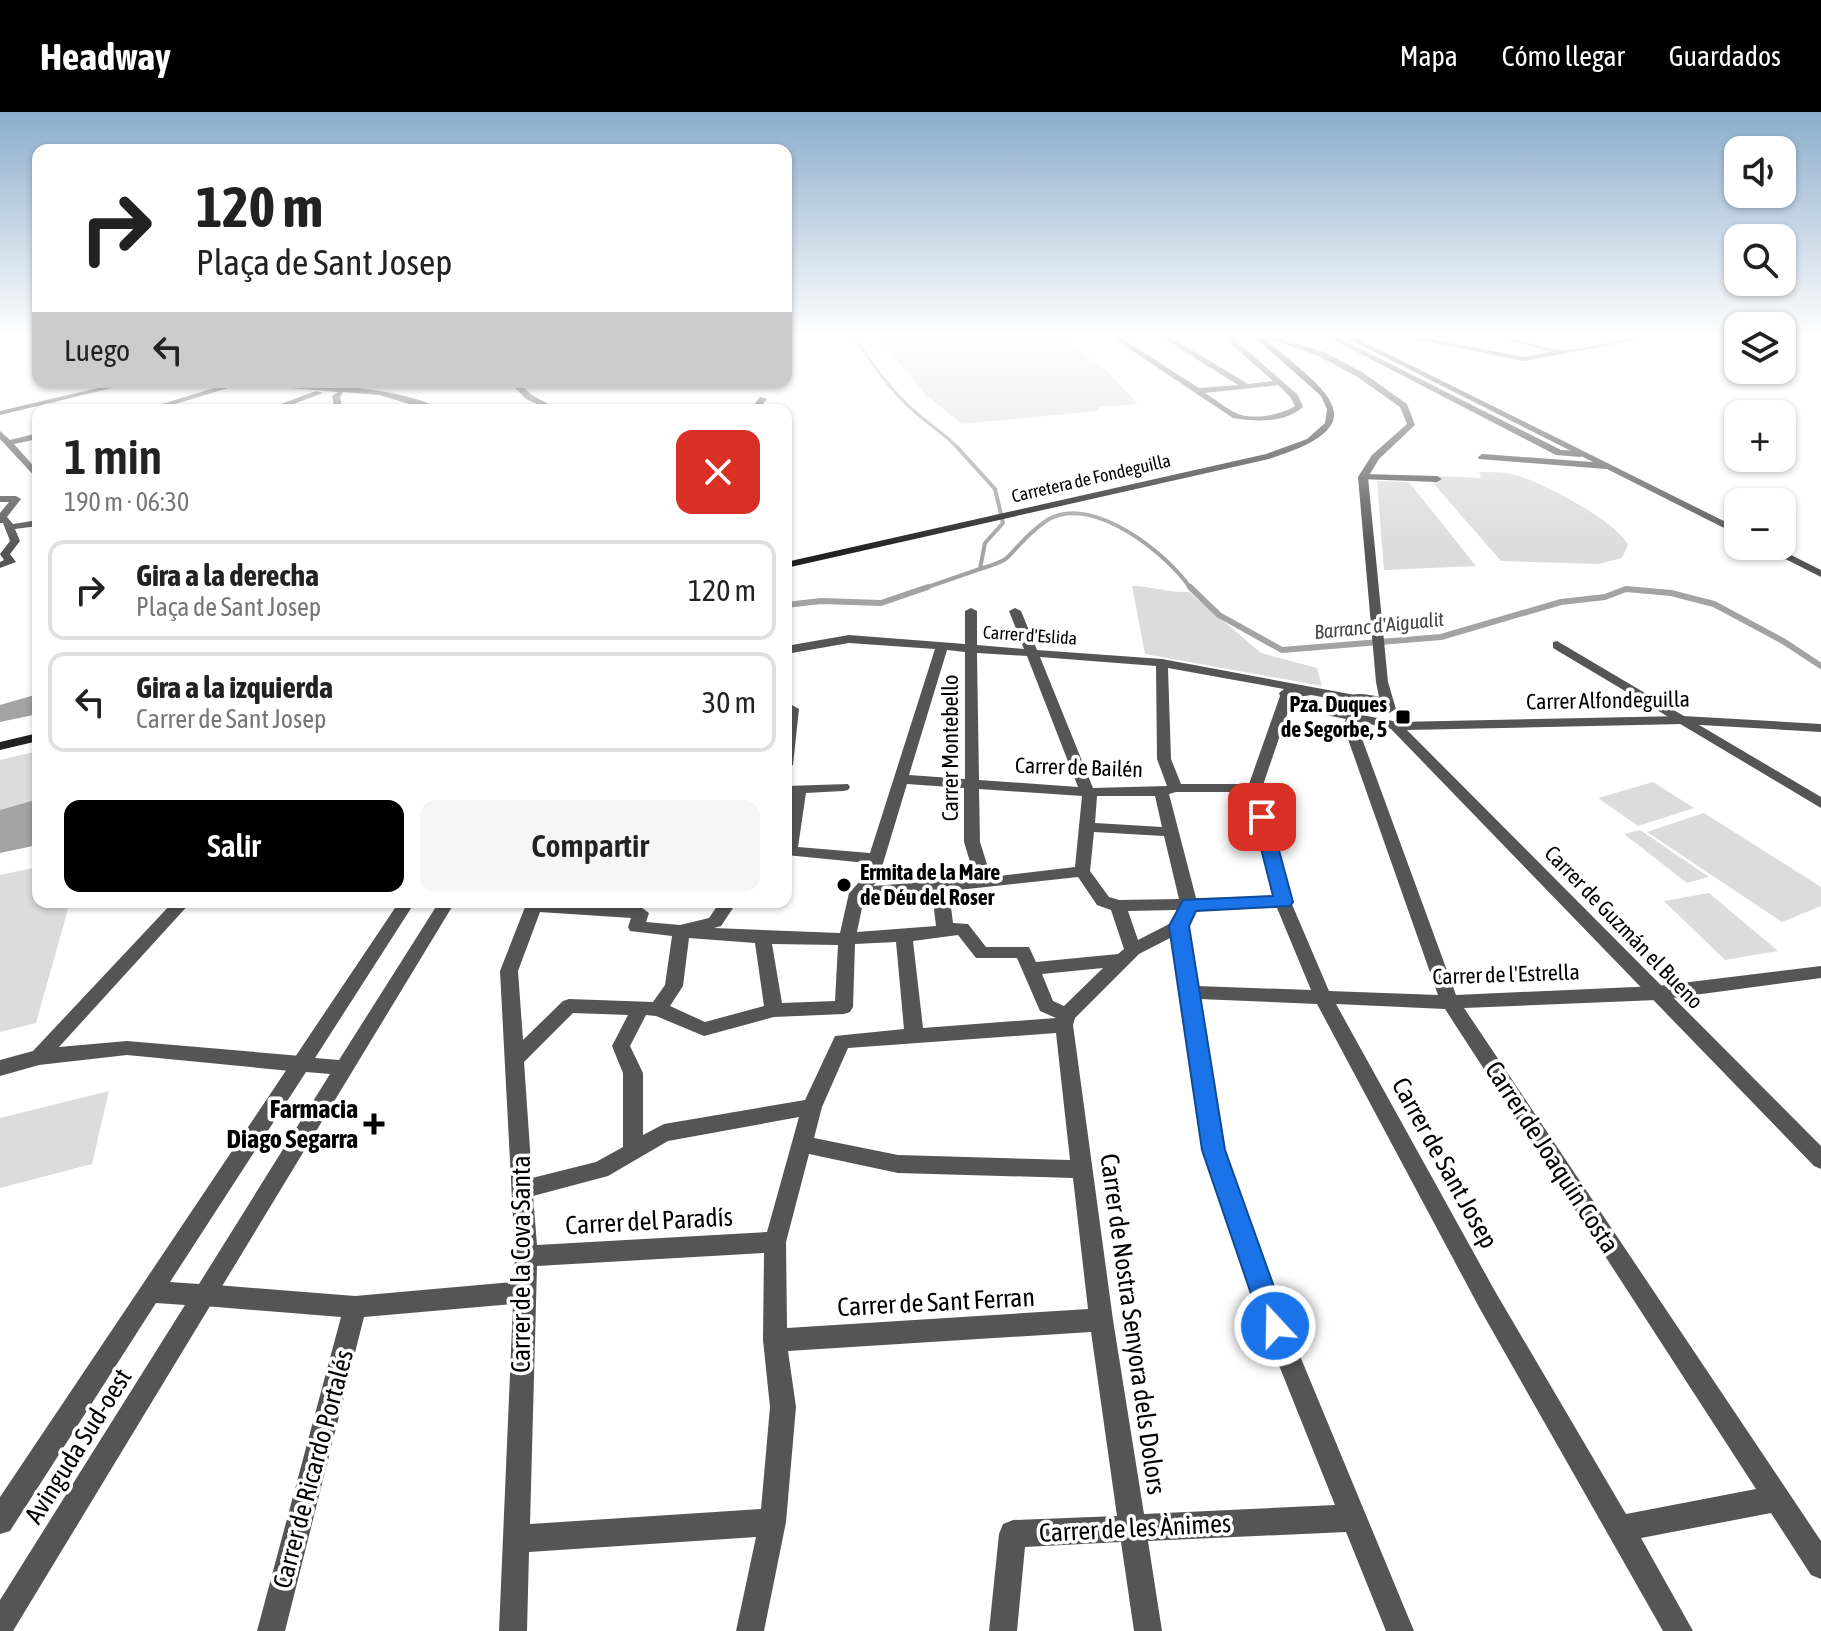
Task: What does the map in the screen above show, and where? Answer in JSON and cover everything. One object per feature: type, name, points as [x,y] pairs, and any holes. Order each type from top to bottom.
[{"type":"main road","name":"Carretera de Fondeguilla","points":[[792,564],[1269,456],[1310,441],[1329,424],[1331,409]]},
{"type":"main road","points":[[0,746],[32,738]]},
{"type":"street","points":[[1225,409],[1246,418],[1293,412],[1297,409]]},
{"type":"street","points":[[1271,684],[1306,707],[1374,722],[1389,717],[1381,667],[1363,477],[1375,457],[1411,425],[1405,409]]},
{"type":"street","points":[[1472,409],[1559,453],[1581,454]]},
{"type":"street","points":[[1491,409],[1724,525]]},
{"type":"street","points":[[0,434],[32,467]]},
{"type":"street","points":[[8,443],[32,437]]},
{"type":"street","points":[[1482,457],[1606,466]]},
{"type":"street","points":[[1363,477],[1437,479]]},
{"type":"street","points":[[0,499],[16,499],[4,522]]},
{"type":"street","points":[[4,522],[32,523]]},
{"type":"street","points":[[0,565],[11,562],[5,554],[15,541],[4,522]]},
{"type":"street","points":[[1793,560],[1821,574]]},
{"type":"street","name":"Carrer Montebello","points":[[971,611],[972,842],[985,883]]},
{"type":"street","points":[[1015,611],[1090,798],[1082,871],[1103,901],[1118,906],[1283,902]]},
{"type":"street","name":"Carrer d'Eslida","points":[[792,649],[849,639],[1162,663],[1350,698],[1368,698],[1389,717]]},
{"type":"street","points":[[1557,645],[1821,803]]},
{"type":"street","points":[[516,1058],[569,1006],[649,1008],[704,1029],[774,1010],[844,1007],[847,940],[857,893],[870,880],[942,646]]},
{"type":"street","points":[[1162,663],[1164,759],[1171,832],[1189,904],[1179,926],[1213,1150],[1264,1298],[1400,1631]]},
{"type":"street","points":[[1287,695],[1310,691]]},
{"type":"street","points":[[1255,788],[1287,695]]},
{"type":"street","name":"Carrer de Joaquín Costa","points":[[1350,698],[1343,708],[1352,716],[1350,725],[1450,1002],[1821,1565]]},
{"type":"street","name":"Carrer Alfondeguilla","points":[[1389,717],[1683,720],[1821,728]]},
{"type":"street","name":"Carrer de Guzmán el Bueno","points":[[1389,717],[1821,1160]]},
{"type":"street","name":"Carrer de Bailén","points":[[901,779],[1086,792],[1255,788]]},
{"type":"street","points":[[793,789],[843,787]]},
{"type":"street","name":"Carrer de Sant Josep","points":[[1255,788],[1283,902],[1323,997],[1488,1301],[1679,1631]]},
{"type":"street","points":[[1089,827],[1171,832]]},
{"type":"street","points":[[792,851],[877,859]]},
{"type":"street","points":[[857,893],[985,883],[1082,871]]},
{"type":"street","points":[[940,887],[945,931]]},
{"type":"street","points":[[1118,906],[1127,955]]},
{"type":"street","points":[[39,1057],[177,908]]},
{"type":"street","name":"Avinguda Sud-oest","points":[[0,1521],[403,908]]},
{"type":"street","name":"Avinguda Sud-oest","points":[[0,1626],[443,908]]},
{"type":"street","name":"Carrer de la Cova Santa","points":[[513,1631],[526,1256],[509,971],[533,908]]},
{"type":"street","points":[[582,908],[641,913],[636,927],[763,940],[904,938],[962,928],[982,954],[1027,960],[1127,955]]},
{"type":"street","points":[[681,931],[715,922],[725,908]]},
{"type":"street","points":[[750,1631],[773,1522],[783,1407],[775,1340],[775,1242],[812,1107],[842,1041],[1065,1020],[1127,955],[1179,926]]},
{"type":"street","points":[[633,1152],[633,1073],[621,1046],[649,1008],[674,986],[681,931]]},
{"type":"street","points":[[904,938],[914,1034]]},
{"type":"street","points":[[763,940],[774,1010]]},
{"type":"street","points":[[1027,960],[1046,1006],[1065,1020]]},
{"type":"street","name":"Carrer de l'Estrella","points":[[1190,992],[1450,1002],[1657,993],[1821,972]]},
{"type":"street","name":"Carrer de Nostra Senyora dels Dolors","points":[[1065,1020],[1101,1320],[1148,1631]]},
{"type":"street","points":[[0,1068],[39,1057],[127,1048],[344,1068]]},
{"type":"street","points":[[522,1190],[601,1170],[664,1133],[812,1107]]},
{"type":"street","points":[[802,1144],[898,1164],[1082,1169]]},
{"type":"street","name":"Carrer del Paradís","points":[[526,1256],[775,1242]]},
{"type":"street","points":[[151,1292],[355,1307],[525,1292]]},
{"type":"street","name":"Carrer de Ricardo Portalés","points":[[271,1631],[355,1307]]},
{"type":"street","name":"Carrer de Sant Ferran","points":[[775,1340],[1101,1320]]},
{"type":"street","points":[[1620,1529],[1777,1498]]},
{"type":"street","name":"Carrer de les Ànimes","points":[[1003,1631],[1013,1534],[1354,1518]]},
{"type":"street","points":[[516,1539],[773,1522]]},
{"type":"shaded area","points":[[943,409],[1099,409],[1097,411],[962,424]]},
{"type":"shaded area","points":[[1479,472],[1523,477],[1575,502],[1621,536],[1628,545],[1622,558],[1599,564],[1501,561],[1433,483],[1436,476],[1481,478]]},
{"type":"shaded area","points":[[1377,481],[1409,482],[1476,566],[1384,570]]},
{"type":"shaded area","points":[[1132,586],[1189,592],[1261,653],[1317,668],[1322,686],[1145,654]]},
{"type":"shaded area","points":[[32,696],[32,715],[0,722],[0,705]]},
{"type":"shaded area","points":[[32,752],[32,801],[0,810],[0,760]]},
{"type":"shaded area","points":[[1653,782],[1694,808],[1638,826],[1598,798]]},
{"type":"shaded area","points":[[32,801],[32,846],[0,853],[0,810]]},
{"type":"shaded area","points":[[1704,813],[1821,887],[1821,906],[1782,922],[1647,832]]},
{"type":"shaded area","points":[[1640,830],[1709,877],[1687,883],[1624,834]]},
{"type":"shaded area","points":[[32,868],[32,908],[68,908],[36,1023],[0,1032],[0,875]]},
{"type":"shaded area","points":[[1709,893],[1778,951],[1725,960],[1664,901]]},
{"type":"shaded area","points":[[109,1091],[92,1164],[0,1188],[0,1118]]},
{"type":"waterway","points":[[912,409],[958,448]]},
{"type":"waterway","points":[[958,448],[995,489],[1003,523],[985,543],[980,569]]},
{"type":"waterway","name":"Barranc d'Aigualit","points":[[980,569],[1005,559],[1049,519],[1067,513],[1107,521],[1128,532],[1166,560],[1191,589]]},
{"type":"waterway","points":[[922,589],[980,569]]},
{"type":"waterway","points":[[792,604],[821,601],[881,603],[928,587]]},
{"type":"waterway","name":"Barranc d'Aigualit","points":[[1190,587],[1219,615],[1282,650],[1441,637],[1561,602],[1605,597],[1626,589],[1671,593],[1714,604],[1783,641],[1821,666]]},
{"type":"place","name":"Pza. Duques de Segorbe, 5","points":[[1403,717]]},
{"type":"place","name":"Ermita de la Mare de Déu del Roser","points":[[844,885]]},
{"type":"place","name":"Farmacia Diago Segarra","points":[[374,1124]]},
{"type":"route","points":[[1262,817],[1283,902],[1189,904],[1179,926],[1213,1150],[1275,1326]]}]
